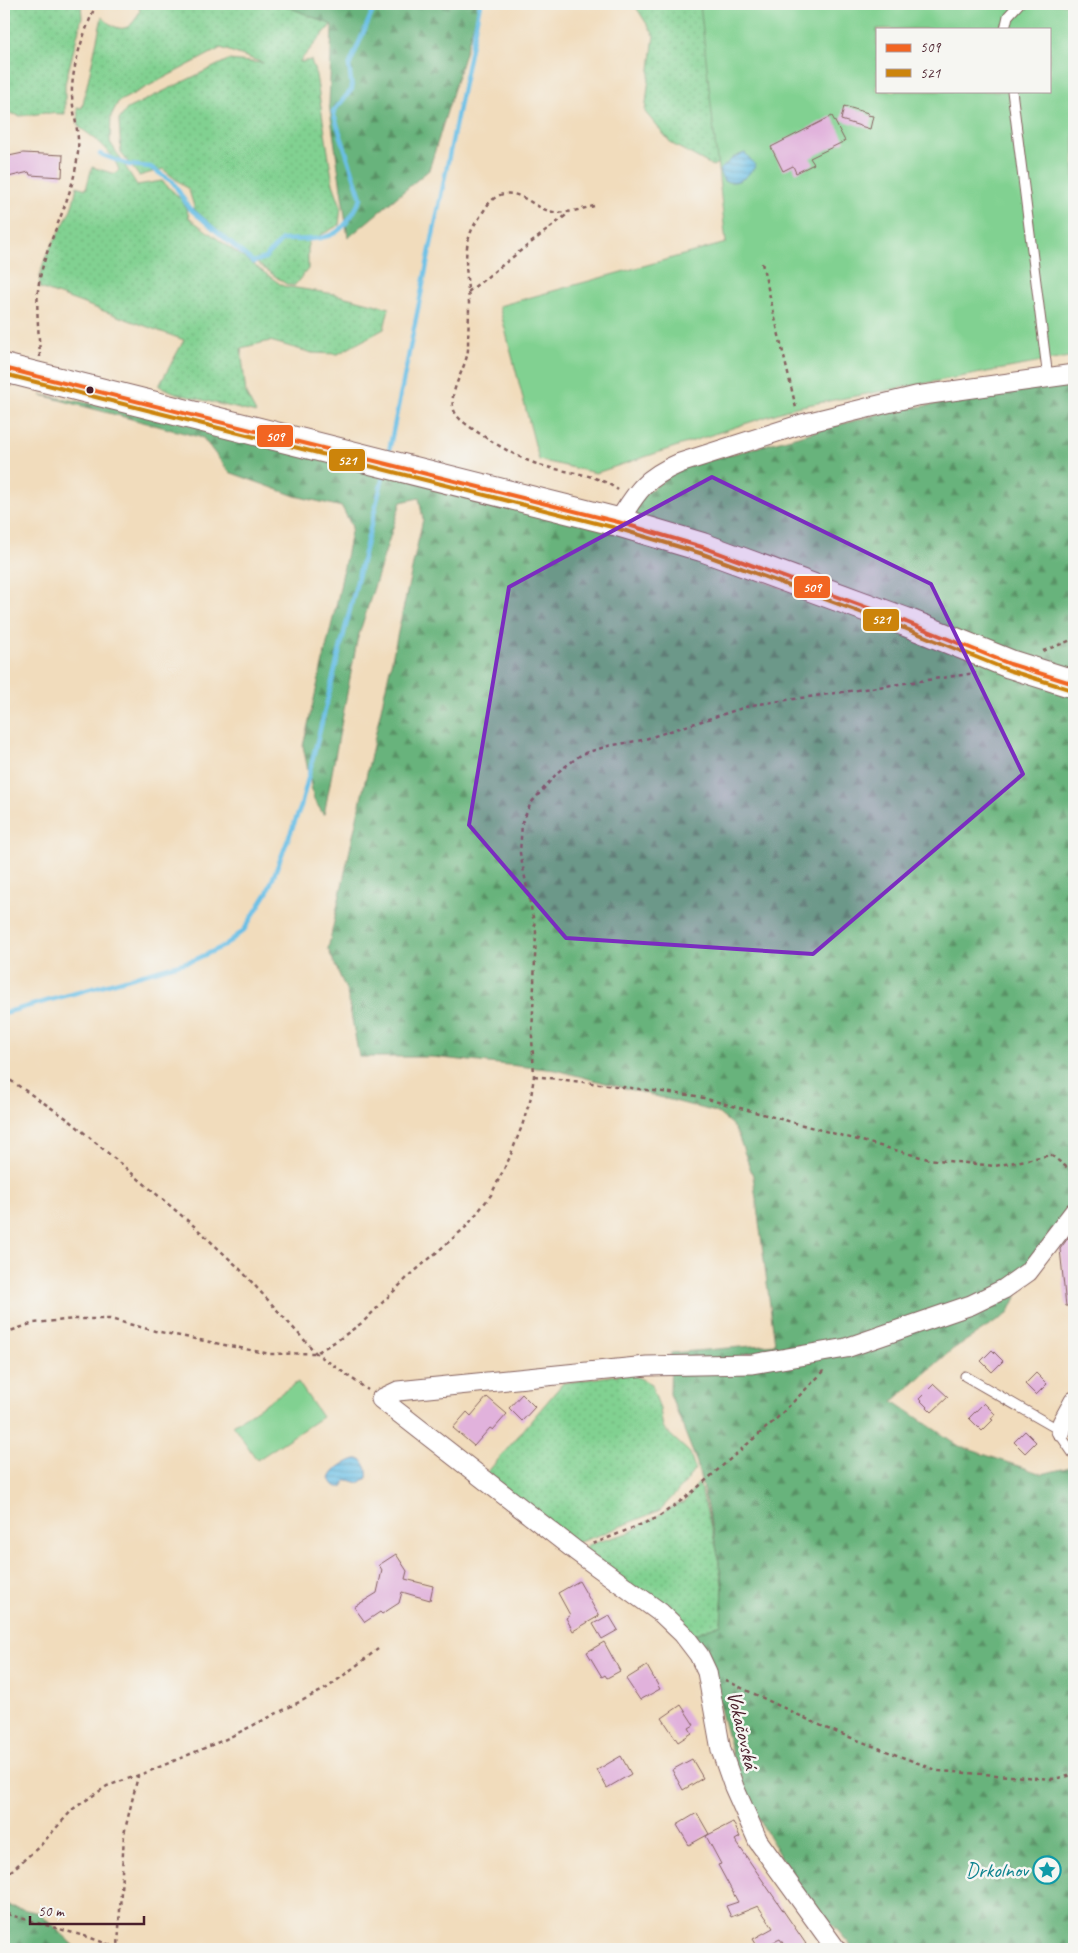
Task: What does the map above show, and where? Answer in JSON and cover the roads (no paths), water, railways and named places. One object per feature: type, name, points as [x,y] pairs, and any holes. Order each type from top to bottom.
[{"type":"main road","points":[[4,368],[386,464],[624,512],[711,550],[897,619],[1010,664],[1074,684]]},
{"type":"street","points":[[624,512],[639,489],[663,470],[802,424],[916,396],[1074,374]]},
{"type":"street","name":"Vokačovská","points":[[836,1949],[758,1842],[720,1750],[707,1672],[699,1655],[683,1634],[661,1612],[576,1551],[381,1399],[398,1391],[647,1366],[752,1364],[846,1348],[971,1306],[1004,1289],[1028,1272],[1074,1212]]},
{"type":"street","points":[[1061,1431],[1062,1423],[1074,1401]]},
{"type":"lane","points":[[1006,28],[1008,16],[1019,4]]},
{"type":"lane","points":[[1012,92],[1048,378]]},
{"type":"lane","points":[[964,1376],[1061,1431],[1074,1456]]},
{"type":"water","points":[[745,153],[756,166],[746,177],[739,181],[724,181],[719,171],[734,157]]},
{"type":"water","points":[[361,1459],[364,1463],[367,1470],[367,1478],[359,1483],[349,1480],[345,1481],[343,1487],[335,1485],[330,1478],[335,1471],[344,1464]]},
{"type":"waterway","points":[[353,4],[387,9],[401,4]]},
{"type":"waterway","points":[[388,456],[480,4]]},
{"type":"waterway","points":[[100,154],[129,165],[150,167],[173,182],[189,208],[253,262],[265,258],[282,240],[321,238],[331,235],[346,223],[361,198],[333,112],[352,89],[349,66],[374,8]]},
{"type":"waterway","points":[[4,1013],[194,960],[224,946],[244,930],[267,893],[301,806],[384,473]]},
{"type":"place","name":"Drkolnov","points":[[1047,1870]]}]
